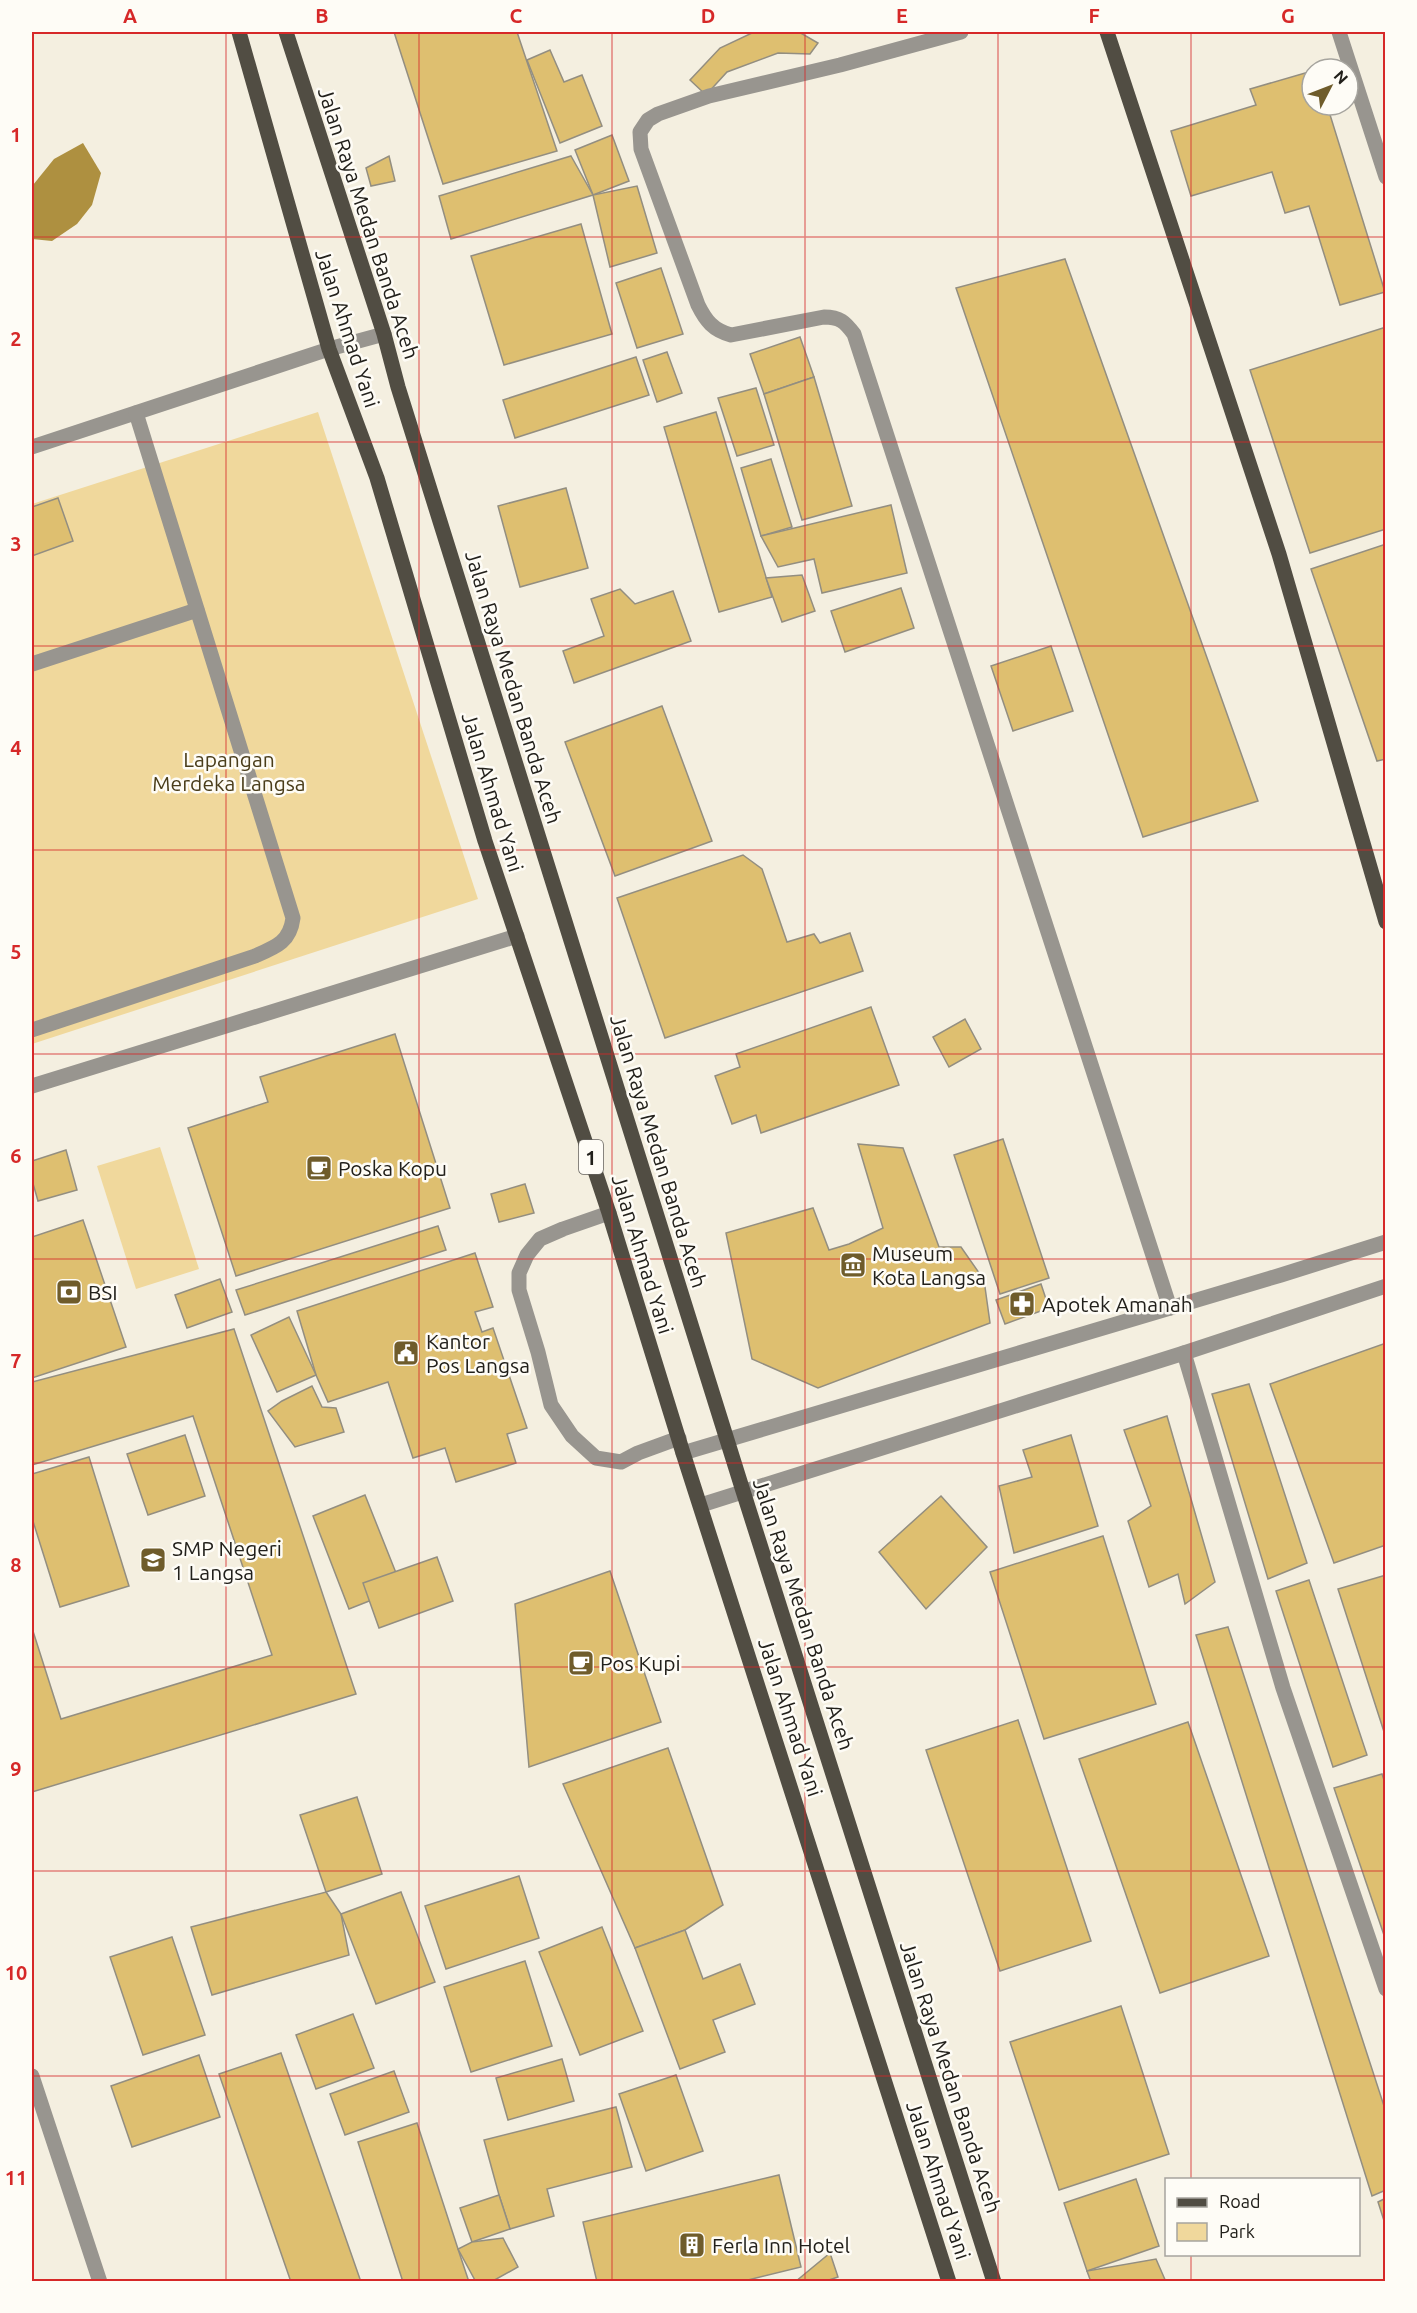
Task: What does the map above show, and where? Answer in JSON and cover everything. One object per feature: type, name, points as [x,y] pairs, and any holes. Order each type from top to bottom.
[{"type":"main road","name":"Jalan Ahmad Yani","points":[[239,32],[329,349],[377,478],[485,841],[609,1213],[681,1446],[949,2282]]},
{"type":"main road","name":"Jalan Raya Medan Banda Aceh","points":[[286,32],[384,334],[398,387],[727,1441],[994,2282]]},
{"type":"main road","points":[[1107,32],[1279,554],[1386,922]]},
{"type":"street","points":[[961,32],[840,65],[709,96],[658,114],[648,120],[640,132],[641,149],[698,305],[706,321],[718,331],[731,335],[824,317],[837,317],[845,322],[854,334],[1170,1308]]},
{"type":"street","points":[[1339,32],[1386,177]]},
{"type":"street","points":[[32,447],[329,349],[384,334]]},
{"type":"street","points":[[32,1030],[255,957],[282,943],[292,931],[293,918],[136,413]]},
{"type":"street","points":[[32,664],[197,610]]},
{"type":"street","points":[[32,1086],[517,936]]},
{"type":"street","points":[[609,1213],[563,1228],[540,1239],[527,1255],[519,1273],[519,1290],[551,1405],[572,1436],[596,1458],[621,1462],[638,1453],[727,1441],[1386,1242]]},
{"type":"street","points":[[701,1505],[1184,1353],[1386,1286]]},
{"type":"street","points":[[1184,1353],[1284,1688],[1386,1989]]},
{"type":"street","points":[[32,2076],[100,2282]]},
{"type":"green space","name":"Lapangan Merdeka Langsa","points":[[318,412],[478,899],[32,1044],[32,504]]},
{"type":"green space","points":[[160,1147],[199,1269],[136,1289],[97,1166]]},
{"type":"shaded area","points":[[83,143],[101,173],[92,205],[77,224],[52,241],[32,239],[33,185],[54,159]]},
{"type":"building","points":[[394,32],[517,32],[557,151],[443,184]]},
{"type":"building","points":[[754,32],[799,32],[818,43],[810,54],[778,53],[727,72],[706,95],[690,80],[720,48]]},
{"type":"building","points":[[550,50],[564,82],[582,75],[602,126],[560,143],[527,60]]},
{"type":"building","points":[[1300,74],[1300,117],[1331,117],[1385,292],[1340,305],[1309,206],[1285,213],[1272,172],[1191,196],[1171,131],[1256,105],[1250,89]]},
{"type":"building","points":[[612,135],[629,181],[593,195],[575,150]]},
{"type":"building","points":[[389,156],[395,181],[371,186],[366,168]]},
{"type":"building","points":[[571,156],[593,195],[451,239],[439,196]]},
{"type":"building","points":[[637,186],[657,253],[610,267],[593,195]]},
{"type":"building","points":[[581,224],[612,334],[504,365],[471,256]]},
{"type":"building","points":[[1065,259],[1258,801],[1143,837],[956,288]]},
{"type":"building","points":[[661,268],[683,334],[637,348],[616,283]]},
{"type":"building","points":[[1386,327],[1386,529],[1310,553],[1250,370]]},
{"type":"building","points":[[800,337],[814,377],[764,394],[750,354]]},
{"type":"building","points":[[667,352],[682,393],[657,402],[643,360]]},
{"type":"building","points":[[636,357],[649,395],[515,438],[503,400]]},
{"type":"building","points":[[814,377],[852,506],[802,520],[764,394]]},
{"type":"building","points":[[756,388],[774,445],[737,456],[718,398]]},
{"type":"building","points":[[716,412],[772,597],[719,612],[664,427]]},
{"type":"building","points":[[771,459],[792,527],[761,536],[741,468]]},
{"type":"building","points":[[566,488],[588,568],[520,587],[498,506]]},
{"type":"building","points":[[58,498],[73,541],[32,556],[32,507]]},
{"type":"building","points":[[891,505],[907,573],[822,593],[814,559],[778,567],[761,536]]},
{"type":"building","points":[[1386,544],[1386,759],[1377,761],[1311,569]]},
{"type":"building","points":[[802,575],[815,611],[782,622],[766,578]]},
{"type":"building","points":[[901,588],[914,628],[845,652],[831,611]]},
{"type":"building","points":[[620,589],[635,604],[673,591],[691,641],[574,683],[563,651],[604,636],[591,599]]},
{"type":"building","points":[[1051,646],[1073,711],[1013,731],[991,666]]},
{"type":"building","points":[[662,706],[712,841],[615,876],[565,742]]},
{"type":"building","points":[[743,855],[762,869],[787,942],[814,934],[820,943],[850,933],[863,971],[665,1038],[617,898]]},
{"type":"building","points":[[871,1007],[899,1085],[761,1133],[756,1115],[732,1124],[715,1076],[740,1067],[736,1054]]},
{"type":"building","points":[[965,1019],[981,1049],[949,1067],[933,1037]]},
{"type":"building","name":"Poska Kopu","points":[[395,1034],[450,1208],[236,1276],[188,1128],[268,1102],[260,1077]]},
{"type":"building","points":[[1003,1139],[1049,1278],[1000,1294],[954,1155]]},
{"type":"building","name":"Museum Kota Langsa","points":[[858,1144],[903,1148],[939,1247],[961,1247],[984,1280],[990,1323],[818,1388],[752,1359],[726,1233],[813,1208],[829,1250],[849,1244],[883,1228]]},
{"type":"building","points":[[66,1150],[77,1190],[38,1201],[32,1180],[32,1161]]},
{"type":"building","points":[[525,1184],[534,1213],[499,1222],[491,1194]]},
{"type":"building","name":"BSI","points":[[83,1220],[126,1347],[32,1378],[32,1237]]},
{"type":"building","points":[[438,1226],[446,1250],[245,1315],[236,1290]]},
{"type":"building","name":"Kantor Pos Langsa","points":[[475,1253],[493,1307],[475,1312],[482,1332],[493,1328],[527,1428],[507,1434],[516,1463],[456,1482],[445,1448],[413,1458],[388,1382],[328,1402],[316,1375],[297,1311]]},
{"type":"building","points":[[220,1279],[232,1312],[187,1328],[175,1295]]},
{"type":"building","name":"Apotek Amanah","points":[[1041,1284],[1049,1308],[1005,1324],[996,1300]]},
{"type":"building","points":[[289,1317],[316,1375],[277,1392],[251,1335]]},
{"type":"building","points":[[234,1329],[356,1694],[32,1792],[32,1628],[61,1719],[272,1655],[193,1416],[32,1465],[32,1382]]},
{"type":"building","points":[[1386,1343],[1386,1545],[1334,1563],[1270,1384]]},
{"type":"building","points":[[1249,1384],[1307,1563],[1268,1579],[1212,1394]]},
{"type":"building","points":[[312,1386],[322,1407],[336,1408],[344,1432],[295,1447],[268,1411]]},
{"type":"building","points":[[1167,1416],[1215,1582],[1185,1604],[1178,1574],[1149,1587],[1128,1521],[1151,1506],[1124,1430]]},
{"type":"building","points":[[185,1435],[205,1496],[148,1515],[127,1454]]},
{"type":"building","points":[[1071,1435],[1098,1526],[1014,1553],[999,1486],[1032,1477],[1023,1450]]},
{"type":"building","points":[[89,1457],[129,1586],[60,1607],[32,1518],[32,1474]]},
{"type":"building","points":[[365,1495],[402,1588],[349,1609],[313,1516]]},
{"type":"building","points":[[941,1496],[987,1547],[926,1609],[879,1552]]},
{"type":"building","points":[[1103,1536],[1156,1704],[1044,1739],[990,1572]]},
{"type":"building","points":[[437,1557],[453,1601],[379,1628],[363,1583]]},
{"type":"building","name":"Pos Kupi","points":[[610,1571],[661,1722],[529,1767],[515,1604]]},
{"type":"building","points":[[1386,1575],[1386,1738],[1338,1589]]},
{"type":"building","points":[[1309,1580],[1367,1755],[1333,1767],[1276,1591]]},
{"type":"building","points":[[1228,1627],[1386,2112],[1386,2190],[1372,2196],[1196,1635]]},
{"type":"building","points":[[1018,1720],[1091,1941],[1000,1971],[926,1750]]},
{"type":"building","points":[[1188,1722],[1269,1956],[1160,1993],[1079,1759]]},
{"type":"building","points":[[668,1748],[723,1905],[685,1930],[635,1948],[563,1784]]},
{"type":"building","points":[[1382,1774],[1386,1786],[1386,1941],[1334,1788]]},
{"type":"building","points":[[357,1797],[382,1874],[326,1892],[300,1815]]},
{"type":"building","points":[[519,1876],[539,1938],[446,1969],[425,1906]]},
{"type":"building","points":[[326,1892],[341,1914],[349,1955],[212,1995],[191,1927]]},
{"type":"building","points":[[401,1892],[435,1982],[376,2004],[341,1914]]},
{"type":"building","points":[[602,1927],[643,2031],[580,2055],[539,1952]]},
{"type":"building","points":[[685,1930],[703,1979],[740,1964],[755,2004],[713,2020],[725,2052],[680,2069],[635,1948]]},
{"type":"building","points":[[172,1937],[205,2035],[143,2055],[110,1957]]},
{"type":"building","points":[[525,1961],[552,2046],[471,2072],[444,1987]]},
{"type":"building","points":[[1121,2006],[1169,2154],[1059,2190],[1010,2042]]},
{"type":"building","points":[[353,2014],[374,2068],[316,2089],[296,2035]]},
{"type":"building","points":[[281,2053],[361,2282],[291,2282],[219,2074]]},
{"type":"building","points":[[199,2055],[220,2117],[132,2147],[111,2086]]},
{"type":"building","points":[[562,2059],[574,2101],[508,2120],[496,2078]]},
{"type":"building","points":[[394,2071],[409,2112],[345,2135],[330,2094]]},
{"type":"building","points":[[676,2075],[703,2151],[646,2171],[619,2094]]},
{"type":"building","points":[[616,2107],[632,2167],[547,2189],[554,2216],[510,2229],[484,2140]]},
{"type":"building","points":[[417,2123],[469,2282],[403,2282],[358,2142]]},
{"type":"building","name":"Ferla Inn Hotel","points":[[779,2175],[801,2267],[740,2282],[597,2282],[583,2222]]},
{"type":"building","points":[[1136,2179],[1159,2246],[1087,2271],[1064,2203]]},
{"type":"building","points":[[499,2195],[510,2229],[472,2242],[460,2208]]},
{"type":"building","points":[[1386,2198],[1386,2227],[1378,2202]]},
{"type":"building","points":[[503,2238],[518,2267],[491,2282],[476,2282],[458,2249],[472,2242]]},
{"type":"building","points":[[830,2253],[838,2277],[823,2282],[795,2282]]},
{"type":"building","points":[[1156,2259],[1166,2282],[1091,2282],[1087,2271]]},
{"type":"place","name":"Poska Kopu","points":[[319,1168]]},
{"type":"place","name":"Museum Kota Langsa","points":[[853,1265]]},
{"type":"place","name":"BSI","points":[[69,1292]]},
{"type":"place","name":"Apotek Amanah","points":[[1022,1304]]},
{"type":"place","name":"Kantor Pos Langsa","points":[[406,1353]]},
{"type":"place","name":"SMP Negeri 1 Langsa","points":[[153,1560]]},
{"type":"place","name":"Pos Kupi","points":[[581,1663]]},
{"type":"place","name":"Ferla Inn Hotel","points":[[692,2245]]}]
